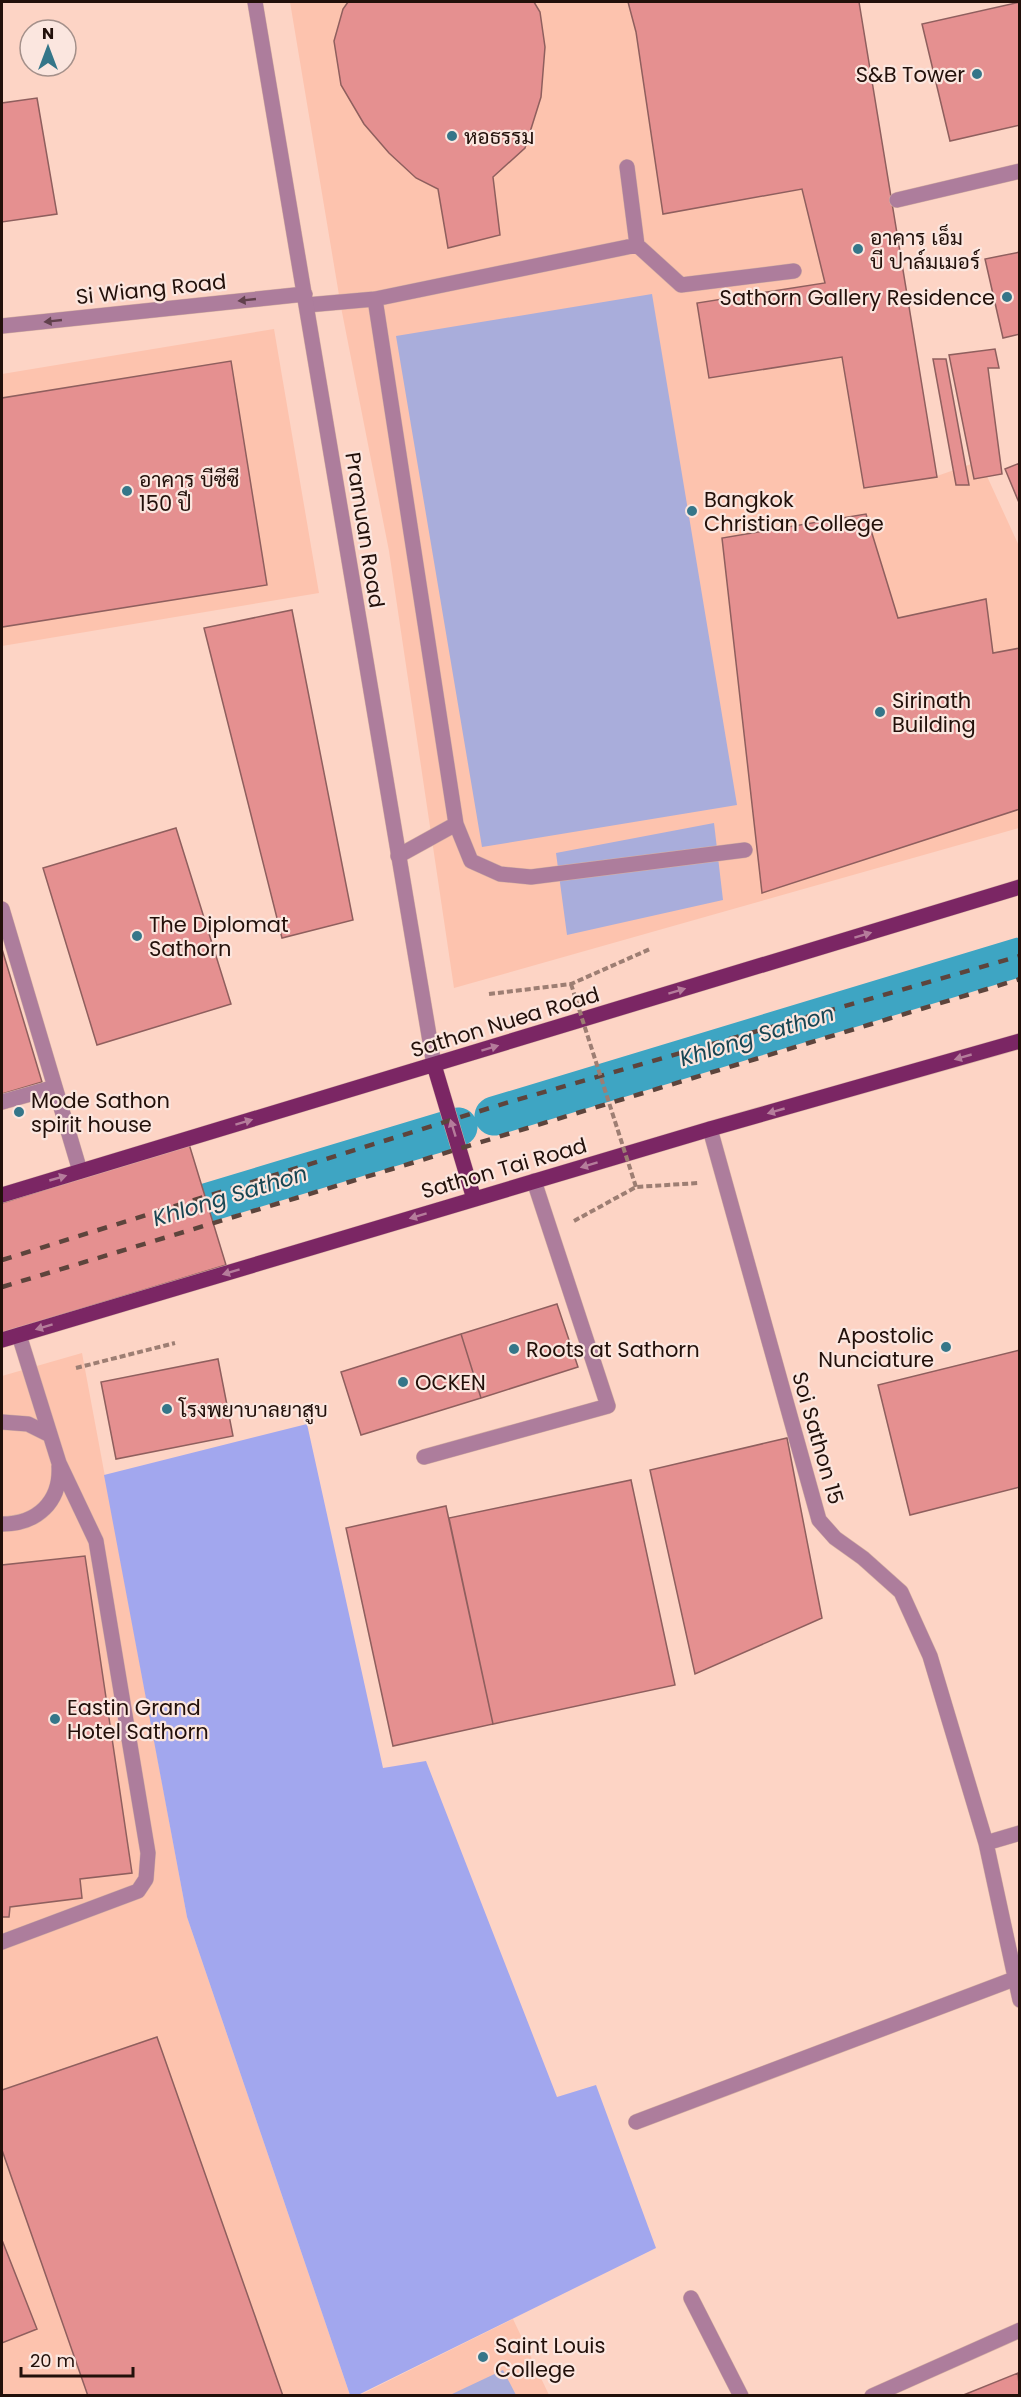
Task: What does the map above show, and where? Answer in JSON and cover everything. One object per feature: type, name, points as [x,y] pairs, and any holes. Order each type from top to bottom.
[{"type":"main road","name":"Sathon Nuea Road","points":[[2,1195],[1020,887]]},
{"type":"main road","name":"Sathon Tai Road","points":[[2,1340],[710,1129],[1020,1041]]},
{"type":"main road","points":[[434,1065],[474,1199]]},
{"type":"street","name":"Pramuan Road","points":[[255,2],[434,1065]]},
{"type":"street","points":[[627,167],[637,245],[681,285],[794,271]]},
{"type":"street","points":[[897,200],[1020,171]]},
{"type":"street","name":"Si Wiang Road","points":[[2,326],[306,299],[375,299],[637,245]]},
{"type":"street","points":[[375,299],[456,824],[471,861],[500,874],[531,877],[745,850]]},
{"type":"street","points":[[398,856],[456,824]]},
{"type":"street","points":[[2,909],[81,1172]]},
{"type":"street","points":[[2,1102],[55,1087]]},
{"type":"street","name":"Soi Sathon 15","points":[[710,1129],[819,1520],[835,1538],[863,1558],[901,1592],[930,1656],[986,1843],[1020,2000]]},
{"type":"street","points":[[424,1457],[608,1406],[534,1181]]},
{"type":"street","points":[[2,1942],[138,1891],[146,1879],[148,1853],[96,1541],[59,1463],[18,1335]]},
{"type":"street","points":[[2,1422],[28,1424],[50,1435]]},
{"type":"street","points":[[2,1524],[31,1520],[45,1510],[57,1488],[59,1463]]},
{"type":"street","points":[[986,1843],[1020,1833]]},
{"type":"street","points":[[636,2122],[1014,1979]]},
{"type":"street","points":[[691,2298],[741,2396]]},
{"type":"street","points":[[872,2396],[1020,2330]]},
{"type":"path","points":[[489,994],[571,984],[650,949]]},
{"type":"path","points":[[571,984],[636,1187]]},
{"type":"path","points":[[568,1224],[636,1187],[708,1182]]},
{"type":"path","points":[[76,1368],[175,1343]]},
{"type":"shaded area","name":"Bangkok Christian College","points":[[290,2],[853,2],[937,476],[980,461],[1019,546],[1019,828],[454,988],[389,551],[341,307]]},
{"type":"shaded area","points":[[652,294],[737,805],[482,847],[396,336]]},
{"type":"shaded area","name":"อาคาร บีซีซี 150 ปี","points":[[274,329],[319,593],[2,646],[2,374]]},
{"type":"shaded area","points":[[714,823],[723,900],[567,935],[556,853]]},
{"type":"shaded area","points":[[82,1353],[187,1917],[350,2395],[2,2396],[2,1376]]},
{"type":"shaded area","points":[[307,1424],[383,1768],[426,1761],[557,2097],[596,2085],[656,2248],[358,2395],[350,2395],[187,1917],[104,1475]]},
{"type":"shaded area","name":"Saint Louis College","points":[[513,2319],[549,2395],[358,2396]]},
{"type":"shaded area","points":[[503,2370],[516,2395],[450,2395]]},
{"type":"building","name":"หอธรรม","points":[[348,2],[534,2],[540,12],[545,47],[541,97],[525,148],[493,177],[500,235],[448,248],[438,189],[416,178],[389,153],[364,124],[341,85],[334,41],[343,9]]},
{"type":"building","name":"อาคาร เอ็ม บี ปาล์มเมอร์","points":[[628,2],[859,2],[937,477],[864,488],[842,357],[709,378],[697,303],[825,283],[802,189],[663,214],[636,32]]},
{"type":"building","name":"S&B Tower","points":[[1020,2],[1020,125],[950,141],[922,24]]},
{"type":"building","points":[[37,98],[57,214],[2,222],[2,103]]},
{"type":"building","name":"Sathorn Gallery Residence","points":[[1020,252],[1020,334],[1003,338],[985,259]]},
{"type":"building","points":[[995,349],[999,368],[988,368],[1002,474],[974,479],[949,355]]},
{"type":"building","points":[[933,359],[946,359],[969,485],[956,485]]},
{"type":"building","name":"อาคาร บีซีซี 150 ปี","points":[[231,361],[267,585],[2,627],[2,398]]},
{"type":"building","points":[[1020,463],[1020,505],[1005,469]]},
{"type":"building","name":"Sirinath Building","points":[[866,514],[898,618],[986,599],[993,653],[1020,648],[1020,809],[762,893],[722,538]]},
{"type":"building","points":[[292,610],[353,920],[282,938],[204,628]]},
{"type":"building","name":"The Diplomat Sathorn","points":[[176,828],[231,1004],[97,1045],[43,868]]},
{"type":"building","points":[[2,949],[42,1082],[2,1094]]},
{"type":"building","points":[[189,1144],[226,1265],[2,1333],[2,1203]]},
{"type":"building","points":[[557,1304],[578,1367],[481,1398],[461,1334]]},
{"type":"building","points":[[461,1334],[481,1398],[361,1435],[341,1372]]},
{"type":"building","points":[[1020,1350],[1020,1487],[910,1515],[878,1385]]},
{"type":"building","name":"โรงพยาบาลยาสูบ","points":[[218,1359],[233,1436],[116,1459],[101,1382]]},
{"type":"building","points":[[787,1438],[822,1618],[695,1674],[650,1470]]},
{"type":"building","points":[[631,1480],[675,1685],[493,1724],[449,1518]]},
{"type":"building","points":[[446,1506],[493,1724],[393,1746],[346,1528]]},
{"type":"building","name":"Eastin Grand Hotel Sathorn","points":[[85,1556],[132,1873],[80,1879],[82,1898],[10,1907],[9,1917],[2,1917],[2,1565]]},
{"type":"building","points":[[157,2037],[283,2396],[88,2396],[2,2150],[2,2090]]},
{"type":"building","points":[[2,2240],[37,2329],[2,2343]]},
{"type":"building","points":[[1018,2373],[1020,2396],[961,2396]]},
{"type":"waterway","name":"Khlong Sathon","points":[[494,1116],[1020,957]]},
{"type":"waterway","name":"Khlong Sathon","points":[[156,1218],[458,1127]]},
{"type":"railway","points":[[2,1260],[509,1102],[1020,956]]},
{"type":"railway","points":[[2,1287],[1020,979]]},
{"type":"place","name":"S&B Tower","points":[[977,74]]},
{"type":"place","name":"หอธรรม","points":[[452,136]]},
{"type":"place","name":"อาคาร เอ็ม บี ปาล์มเมอร์","points":[[858,249]]},
{"type":"place","name":"Sathorn Gallery Residence","points":[[1007,297]]},
{"type":"place","name":"อาคาร บีซีซี 150 ปี","points":[[127,491]]},
{"type":"place","name":"Bangkok Christian College","points":[[692,511]]},
{"type":"place","name":"Sirinath Building","points":[[880,712]]},
{"type":"place","name":"The Diplomat Sathorn","points":[[137,936]]},
{"type":"place","name":"Mode Sathon spirit house","points":[[19,1112]]},
{"type":"place","name":"Apostolic Nunciature","points":[[946,1347]]},
{"type":"place","name":"Roots at Sathorn","points":[[514,1349]]},
{"type":"place","name":"OCKEN","points":[[403,1382]]},
{"type":"place","name":"โรงพยาบาลยาสูบ","points":[[167,1409]]},
{"type":"place","name":"Eastin Grand Hotel Sathorn","points":[[55,1719]]},
{"type":"place","name":"Saint Louis College","points":[[483,2357]]}]
